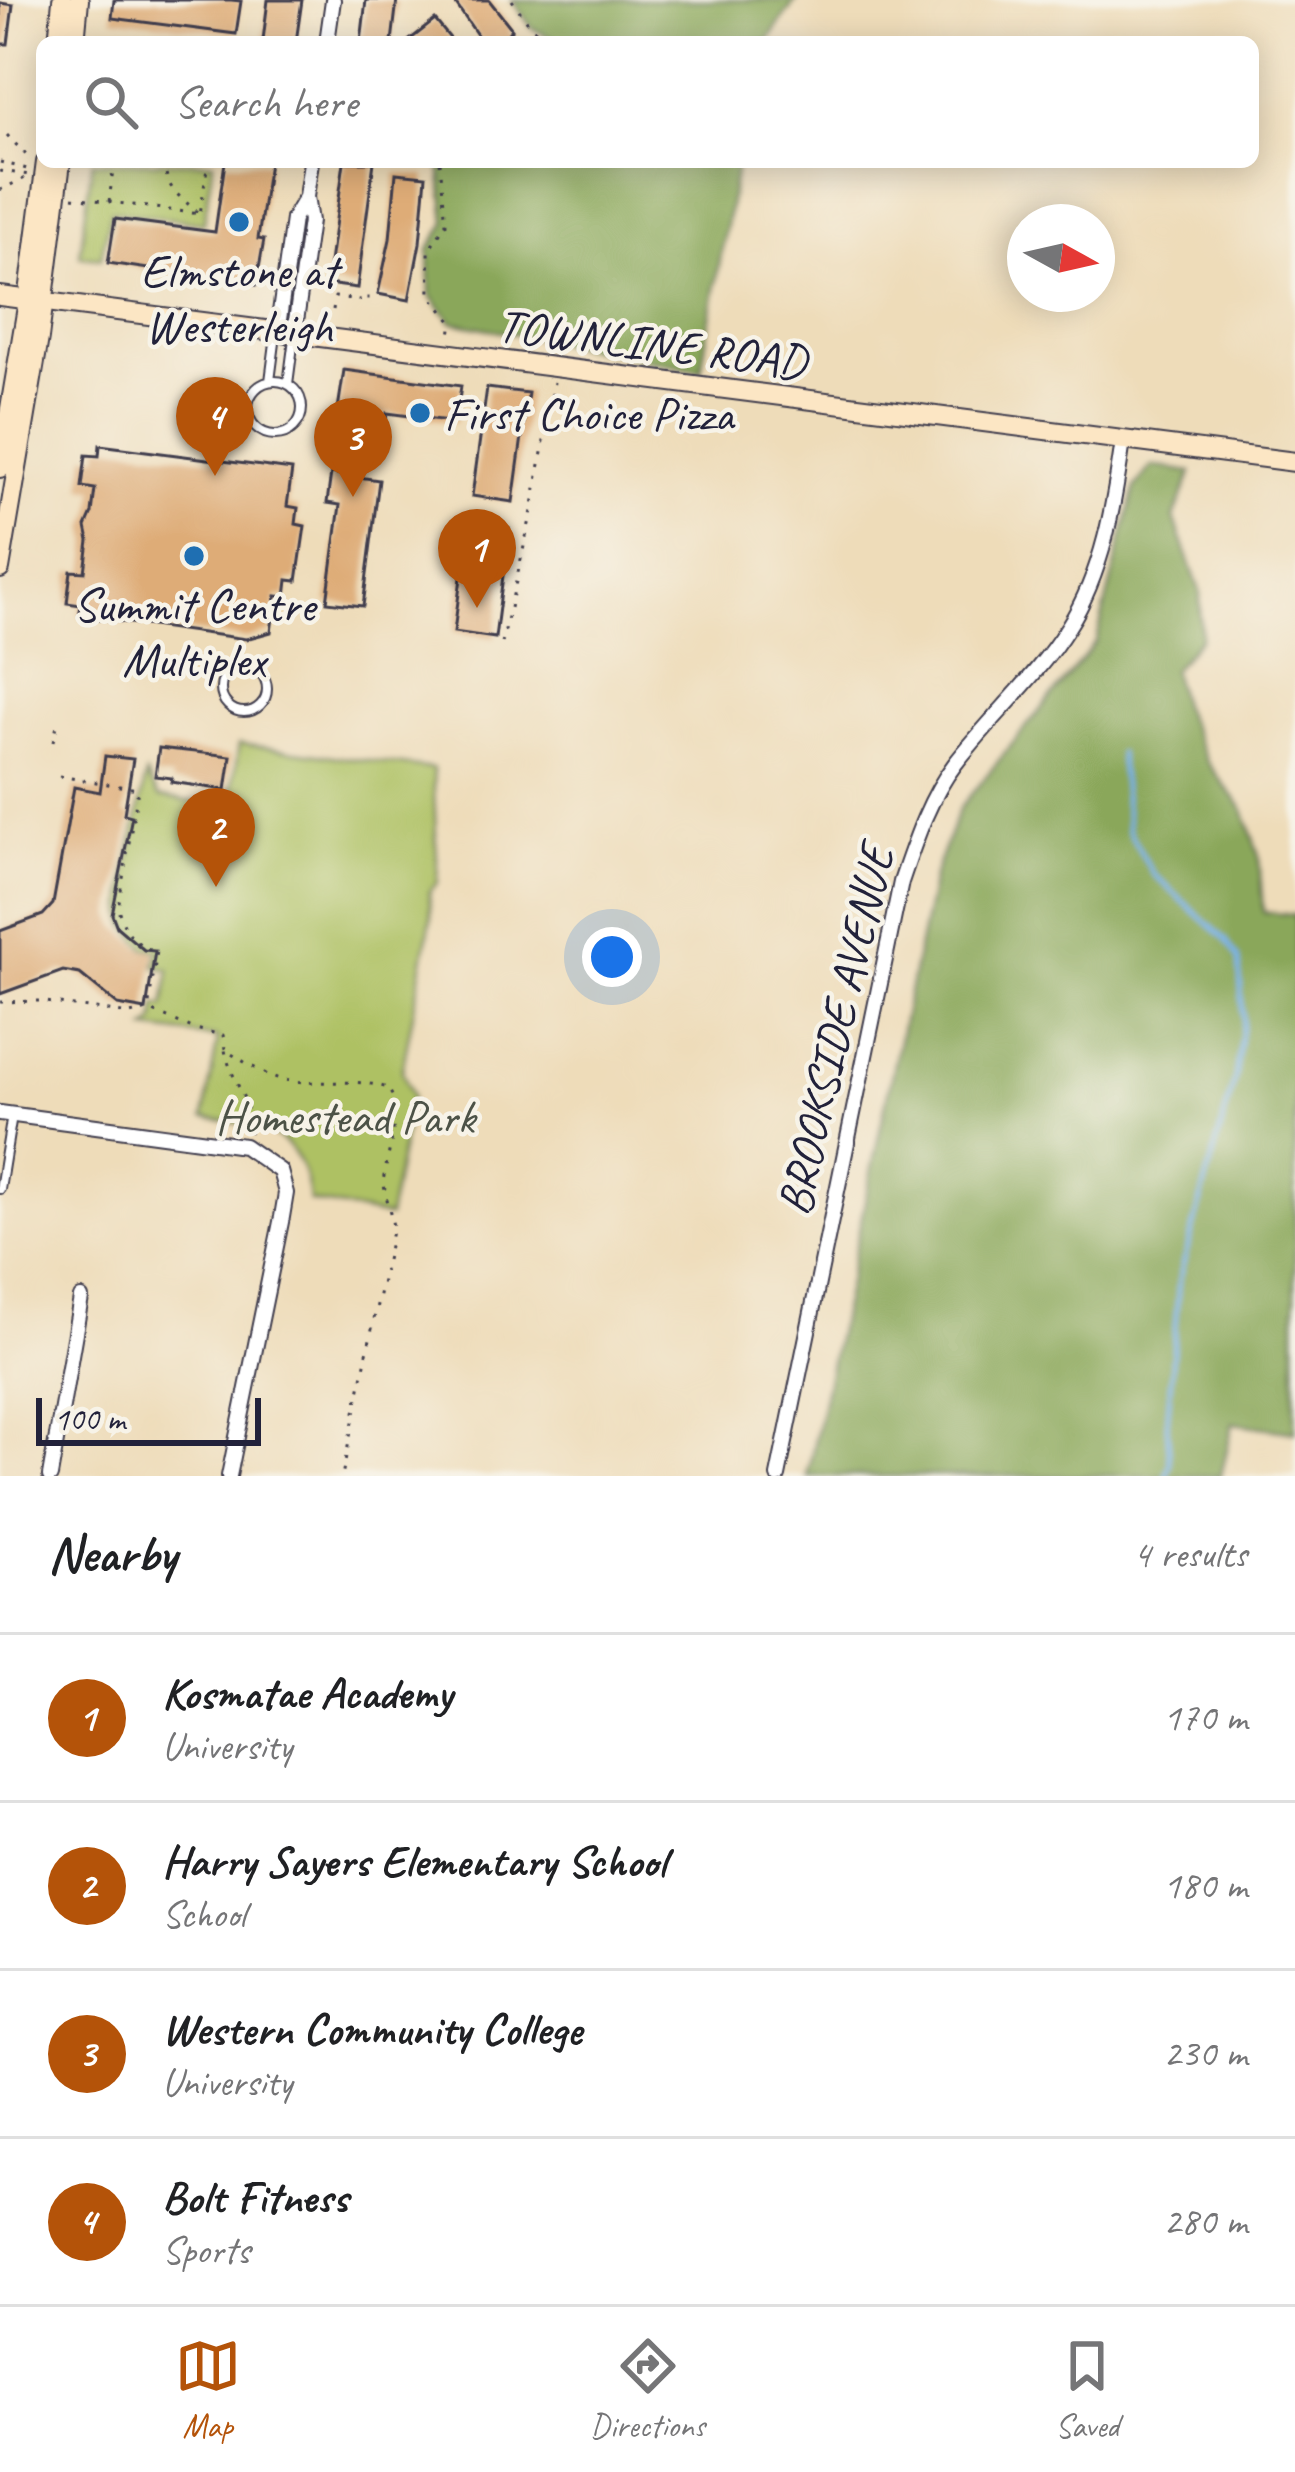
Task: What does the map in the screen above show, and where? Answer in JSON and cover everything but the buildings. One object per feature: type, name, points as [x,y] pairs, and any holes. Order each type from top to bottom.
[{"type":"street","points":[[59,36],[62,0]]},
{"type":"street","points":[[76,36],[79,0]]},
{"type":"street","points":[[328,36],[333,0]]},
{"type":"street","points":[[0,468],[61,168]]},
{"type":"street","points":[[285,335],[293,219],[306,197],[310,168]]},
{"type":"street","points":[[0,569],[36,302],[38,171]]},
{"type":"street","name":"TOWNLINE ROAD","points":[[0,296],[1295,462]]},
{"type":"street","name":"BROOKSIDE AVENUE","points":[[778,1476],[901,882],[921,824],[953,766],[1048,658],[1072,623],[1102,549],[1123,441]]},
{"type":"street","points":[[6,1114],[248,1148],[280,1171],[286,1193],[229,1476]]},
{"type":"street","points":[[50,1476],[81,1298]]},
{"type":"lane","points":[[270,381],[285,335]]},
{"type":"lane","points":[[285,335],[288,384]]},
{"type":"lane","points":[[270,381],[288,384],[300,397],[302,416],[292,430],[274,436],[258,430],[248,415],[255,390],[270,381]]},
{"type":"lane","points":[[250,667],[262,675],[265,697],[249,711],[235,710],[224,700],[224,678],[235,668],[250,667]]},
{"type":"lane","points":[[0,1189],[6,1114]]},
{"type":"path","points":[[512,0],[532,28],[547,36]]},
{"type":"path","points":[[8,135],[36,167]]},
{"type":"path","points":[[0,162],[38,171]]},
{"type":"path","points":[[109,202],[115,168]]},
{"type":"path","points":[[166,168],[172,191],[200,214]]},
{"type":"path","points":[[200,214],[207,168]]},
{"type":"path","points":[[441,168],[446,224],[429,249],[430,295],[452,322],[447,355]]},
{"type":"path","points":[[0,171],[38,171]]},
{"type":"path","points":[[0,190],[38,171]]},
{"type":"path","points":[[71,197],[200,214]]},
{"type":"path","points":[[333,310],[335,297],[368,301],[368,292]]},
{"type":"path","points":[[502,643],[532,511],[556,369]]},
{"type":"path","points":[[53,742],[56,726]]},
{"type":"path","points":[[59,776],[138,789],[118,908],[123,926],[145,949],[157,951],[148,1010]]},
{"type":"path","points":[[0,1002],[39,1001],[130,1014],[148,1010],[223,1035],[229,1068],[251,1110],[248,1148]]},
{"type":"path","points":[[225,1050],[278,1079],[376,1084],[388,1088],[394,1099],[383,1180],[393,1226],[342,1476]]},
{"type":"green space","points":[[512,0],[796,0],[771,36],[547,36],[532,28]]},
{"type":"green space","points":[[91,168],[212,168],[204,223],[111,211],[101,258],[80,256]]},
{"type":"green space","points":[[441,168],[736,168],[701,370],[452,322],[430,295],[429,249],[446,223]]},
{"type":"green space","points":[[1152,466],[1192,472],[1174,518],[1200,591],[1201,637],[1172,670],[1181,705],[1207,762],[1244,810],[1259,856],[1263,912],[1295,915],[1295,1432],[1233,1423],[1221,1476],[807,1476],[933,878],[959,809],[1096,642],[1135,488]]},
{"type":"green space","name":"Homestead Park","points":[[239,744],[433,769],[438,882],[429,892],[431,919],[402,1071],[412,1096],[388,1217],[309,1201],[299,1160],[289,1147],[261,1129],[204,1118],[218,1038],[147,1029],[155,1022],[157,1005],[164,1006],[170,970],[155,967],[158,950],[145,948],[126,925],[127,870],[146,775],[159,797],[229,807]]},
{"type":"waterway","points":[[1119,753],[1128,830],[1153,874],[1226,940],[1239,960],[1243,1020],[1235,1078],[1179,1279],[1166,1476]]},
{"type":"place","name":"Elmstone at Westerleigh","points":[[239,222]]},
{"type":"place","name":"First Choice Pizza","points":[[420,413]]},
{"type":"place","name":"Bolt Fitness","points":[[215,476]]},
{"type":"place","name":"Western Community College","points":[[353,497]]},
{"type":"place","name":"Summit Centre Multiplex","points":[[194,556]]},
{"type":"place","name":"Kosmatae Academy","points":[[477,608]]},
{"type":"place","name":"Harry Sayers Elementary School","points":[[216,887]]}]
